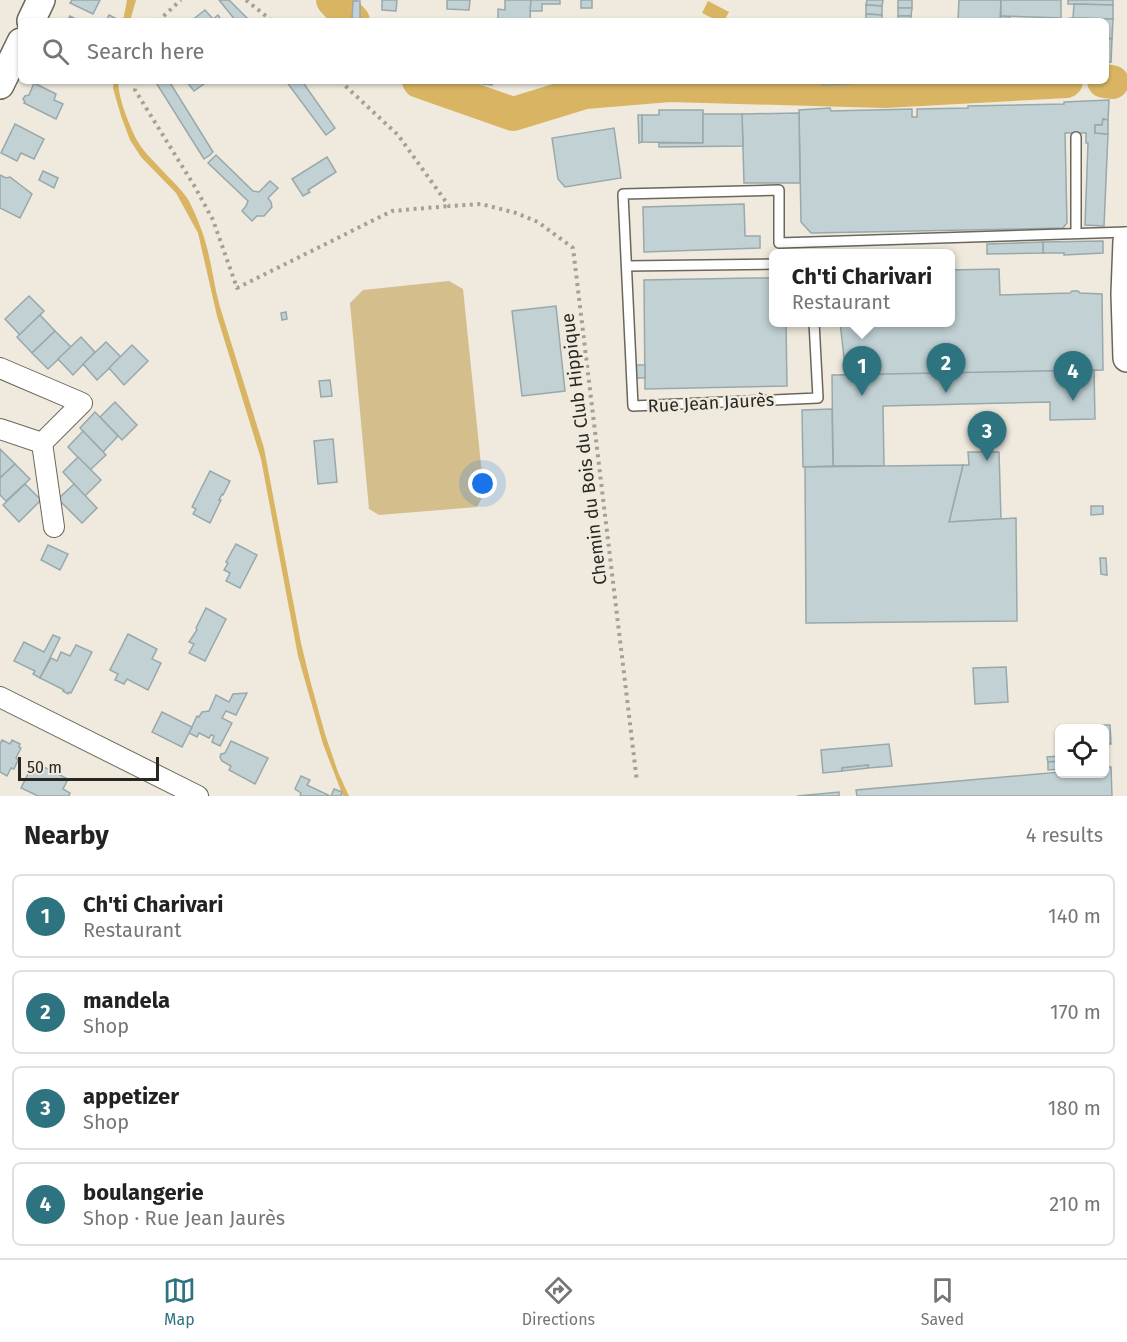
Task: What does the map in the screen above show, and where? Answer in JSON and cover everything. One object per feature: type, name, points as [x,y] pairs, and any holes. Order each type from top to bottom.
[{"type":"main road","points":[[32,18],[41,0]]},
{"type":"main road","points":[[0,85],[18,48]]},
{"type":"main road","points":[[1127,241],[1127,358]]},
{"type":"street","points":[[0,368],[82,403],[42,443]]},
{"type":"street","points":[[0,429],[42,443]]},
{"type":"street","points":[[42,443],[54,527]]},
{"type":"street","points":[[0,697],[198,796]]},
{"type":"lane","points":[[1076,138],[1076,233]]},
{"type":"lane","name":"Rue Jean Jaurès","points":[[779,249],[779,190],[623,194],[633,406],[818,398],[814,327]]},
{"type":"lane","points":[[779,243],[1127,232]]},
{"type":"lane","points":[[811,242],[811,249]]},
{"type":"lane","points":[[627,266],[769,264]]},
{"type":"path","points":[[161,18],[181,0]]},
{"type":"path","points":[[246,0],[268,18]]},
{"type":"path","name":"Chemin du Bois du Club Hippique","points":[[136,84],[135,90],[213,220],[237,288],[392,211],[481,204],[516,213],[538,222],[573,248],[637,782]]},
{"type":"path","points":[[343,84],[398,135],[449,206]]},
{"type":"shaded area","points":[[127,0],[136,0],[131,18],[124,18]]},
{"type":"shaded area","points":[[708,1],[729,12],[726,18],[712,18],[702,13]]},
{"type":"shaded area","points":[[114,84],[118,84],[125,112],[138,142],[186,196],[203,233],[220,307],[264,448],[310,680],[325,734],[349,796],[343,796],[323,744],[298,656],[261,459],[217,316],[198,233],[176,193],[141,157],[130,140]]},
{"type":"shaded area","points":[[449,281],[463,289],[484,494],[477,507],[379,515],[369,509],[350,303],[363,290]]},
{"type":"building","points":[[72,0],[100,0],[93,14],[70,3]]},
{"type":"building","points":[[219,0],[229,0],[247,18],[234,18]]},
{"type":"building","points":[[382,0],[397,0],[396,11],[382,10]]},
{"type":"building","points":[[447,0],[470,0],[469,10],[447,9]]},
{"type":"building","points":[[505,0],[531,0],[530,18],[498,18],[498,9],[505,10]]},
{"type":"building","points":[[531,0],[560,0],[560,4],[542,4],[542,11],[530,11]]},
{"type":"building","points":[[581,0],[592,0],[592,8],[581,8]]},
{"type":"building","points":[[867,0],[883,0],[882,6],[866,5]]},
{"type":"building","points":[[898,0],[912,0],[912,8],[898,8]]},
{"type":"building","points":[[959,0],[1001,0],[1000,18],[958,18]]},
{"type":"building","points":[[1001,0],[1061,0],[1061,18],[1001,16]]},
{"type":"building","points":[[1068,0],[1113,0],[1113,5],[1068,4]]},
{"type":"building","points":[[353,1],[360,1],[360,18],[352,18]]},
{"type":"building","points":[[1074,4],[1113,5],[1113,19],[1073,18]]},
{"type":"building","points":[[866,5],[882,6],[882,15],[866,14]]},
{"type":"building","points":[[898,8],[912,8],[911,16],[898,16]]},
{"type":"building","points":[[205,10],[212,18],[195,18]]},
{"type":"building","points":[[866,14],[882,15],[882,18],[866,18]]},
{"type":"building","points":[[898,16],[911,16],[911,18],[898,18]]},
{"type":"building","points":[[1109,19],[1113,19],[1112,39],[1109,38]]},
{"type":"building","points":[[1109,38],[1112,39],[1111,62],[1109,62]]},
{"type":"building","points":[[34,84],[56,94],[54,100],[63,104],[56,119],[24,103],[23,99],[29,95]]},
{"type":"building","points":[[157,84],[171,84],[213,152],[204,159]]},
{"type":"building","points":[[188,84],[204,84],[194,91]]},
{"type":"building","points":[[288,84],[304,84],[335,128],[326,135]]},
{"type":"building","points":[[1109,100],[1108,120],[1103,119],[1102,125],[1095,125],[1095,133],[1108,134],[1104,226],[1085,225],[1088,143],[1086,143],[1086,133],[1065,133],[1067,223],[1063,228],[811,233],[801,222],[799,110],[912,109],[912,117],[917,117],[917,109],[1064,104],[1064,102]]},
{"type":"building","points":[[659,110],[703,110],[703,143],[642,142],[642,115],[659,115]]},
{"type":"building","points":[[799,113],[800,183],[744,183],[742,114]]},
{"type":"building","points":[[703,114],[742,114],[743,146],[659,147],[659,143],[703,143]]},
{"type":"building","points":[[638,115],[642,115],[642,142],[639,143]]},
{"type":"building","points":[[1103,119],[1108,120],[1108,134],[1095,133],[1095,125],[1102,125]]},
{"type":"building","points":[[15,124],[44,139],[34,159],[21,153],[17,161],[1,153]]},
{"type":"building","points":[[614,128],[621,178],[565,187],[558,179],[552,138]]},
{"type":"building","points":[[216,155],[253,191],[259,192],[270,181],[278,188],[268,198],[272,207],[264,216],[257,216],[252,221],[242,211],[248,201],[208,163]]},
{"type":"building","points":[[327,157],[336,172],[308,190],[310,192],[303,196],[292,179]]},
{"type":"building","points":[[43,171],[58,178],[54,188],[39,180]]},
{"type":"building","points":[[0,175],[10,177],[32,194],[20,218],[0,208]]},
{"type":"building","points":[[744,204],[745,236],[760,236],[760,248],[644,252],[643,207]]},
{"type":"building","points":[[1103,241],[1103,253],[1064,255],[1064,253],[1043,253],[1043,242]]},
{"type":"building","points":[[1043,242],[1043,253],[987,254],[987,244]]},
{"type":"building","points":[[999,269],[1000,295],[1070,293],[1072,291],[1102,294],[1103,370],[846,376],[841,327],[955,327],[955,270]]},
{"type":"building","points":[[769,278],[769,327],[786,327],[787,386],[645,389],[644,280]]},
{"type":"building","points":[[29,296],[44,311],[20,335],[5,319]]},
{"type":"building","points":[[556,306],[565,391],[522,396],[512,311]]},
{"type":"building","points":[[286,312],[287,319],[282,320],[281,313]]},
{"type":"building","points":[[40,315],[55,331],[32,353],[17,337]]},
{"type":"building","points":[[55,331],[71,347],[48,369],[32,353]]},
{"type":"building","points":[[81,337],[95,352],[73,375],[58,359]]},
{"type":"building","points":[[106,342],[121,357],[97,380],[83,364]]},
{"type":"building","points":[[132,345],[148,361],[124,385],[109,368]]},
{"type":"building","points":[[636,365],[645,365],[645,378],[636,378]]},
{"type":"building","points":[[1094,370],[1095,419],[1050,420],[1050,402],[883,406],[884,466],[833,466],[832,375]]},
{"type":"building","points":[[330,380],[332,396],[321,397],[319,381]]},
{"type":"building","points":[[115,402],[137,425],[122,440],[100,417]]},
{"type":"building","points":[[832,409],[833,466],[803,467],[802,410]]},
{"type":"building","points":[[95,412],[118,436],[103,452],[80,428]]},
{"type":"building","points":[[83,431],[106,455],[90,470],[68,447]]},
{"type":"building","points":[[333,439],[337,482],[318,484],[314,441]]},
{"type":"building","points":[[0,449],[15,464],[0,478]]},
{"type":"building","points":[[968,452],[999,452],[1001,519],[949,522],[963,465],[969,465]]},
{"type":"building","points":[[78,457],[101,480],[85,496],[63,472]]},
{"type":"building","points":[[15,464],[30,479],[6,501],[0,495],[0,478]]},
{"type":"building","points":[[963,465],[949,522],[1016,518],[1017,621],[806,623],[805,467]]},
{"type":"building","points":[[210,471],[230,481],[210,523],[193,514],[196,509],[192,507]]},
{"type":"building","points":[[25,484],[41,500],[19,522],[3,505]]},
{"type":"building","points":[[74,484],[97,508],[82,523],[58,499]]},
{"type":"building","points":[[1091,506],[1103,506],[1103,514],[1091,515]]},
{"type":"building","points":[[236,544],[257,555],[240,588],[226,581],[230,573],[224,570]]},
{"type":"building","points":[[48,545],[68,554],[60,570],[41,560]]},
{"type":"building","points":[[1100,558],[1106,558],[1107,575],[1101,574]]},
{"type":"building","points":[[206,608],[226,619],[205,661],[189,653],[194,644],[189,642]]},
{"type":"building","points":[[128,634],[157,649],[152,659],[161,663],[148,690],[127,679],[124,684],[115,680],[118,674],[110,670]]},
{"type":"building","points":[[53,635],[60,638],[40,678],[33,674],[35,671],[14,661],[24,642],[44,652]]},
{"type":"building","points":[[76,645],[92,652],[71,693],[68,694],[40,678],[51,658],[57,661],[61,652],[70,656]]},
{"type":"building","points":[[1006,667],[1008,702],[975,704],[973,668]]},
{"type":"building","points":[[247,693],[236,715],[226,711],[222,718],[232,723],[220,746],[212,742],[214,736],[211,735],[209,738],[199,733],[197,737],[189,733],[197,716],[209,711],[216,695],[229,702],[233,694]]},
{"type":"building","points":[[162,712],[192,727],[182,747],[152,732]]},
{"type":"building","points":[[1109,725],[1110,725],[1111,744],[1109,744]]},
{"type":"building","points":[[2,740],[10,744],[12,740],[20,744],[21,748],[14,769],[11,768],[7,776],[0,772]]},
{"type":"building","points":[[231,741],[268,758],[255,784],[229,770],[231,766],[222,761],[221,754],[225,753]]},
{"type":"building","points":[[889,744],[892,766],[868,768],[868,765],[823,773],[821,750]]},
{"type":"building","points":[[1055,756],[1055,761],[1048,762],[1047,757]]},
{"type":"building","points":[[1055,761],[1055,769],[1048,770],[1048,762]]},
{"type":"building","points":[[34,762],[68,779],[63,789],[70,793],[69,796],[38,796],[21,788]]},
{"type":"building","points":[[868,765],[868,768],[842,771],[842,768]]},
{"type":"building","points":[[1109,767],[1111,767],[1112,796],[857,796],[856,790],[1055,772],[1055,778],[1109,778]]},
{"type":"building","points":[[301,776],[310,780],[307,785],[330,796],[300,796],[301,793],[295,789]]},
{"type":"building","points":[[334,789],[342,792],[341,796],[331,796]]},
{"type":"building","points":[[839,792],[839,796],[797,796]]},
{"type":"waterway","points":[[333,0],[350,18]]},
{"type":"waterway","points":[[428,84],[513,114],[585,92],[669,85],[884,91],[1011,84]]},
{"type":"place","name":"mandela","points":[[946,393]]},
{"type":"place","name":"Ch'ti Charivari","points":[[862,396]]},
{"type":"place","name":"boulangerie","points":[[1073,401]]},
{"type":"place","name":"appetizer","points":[[987,461]]}]
